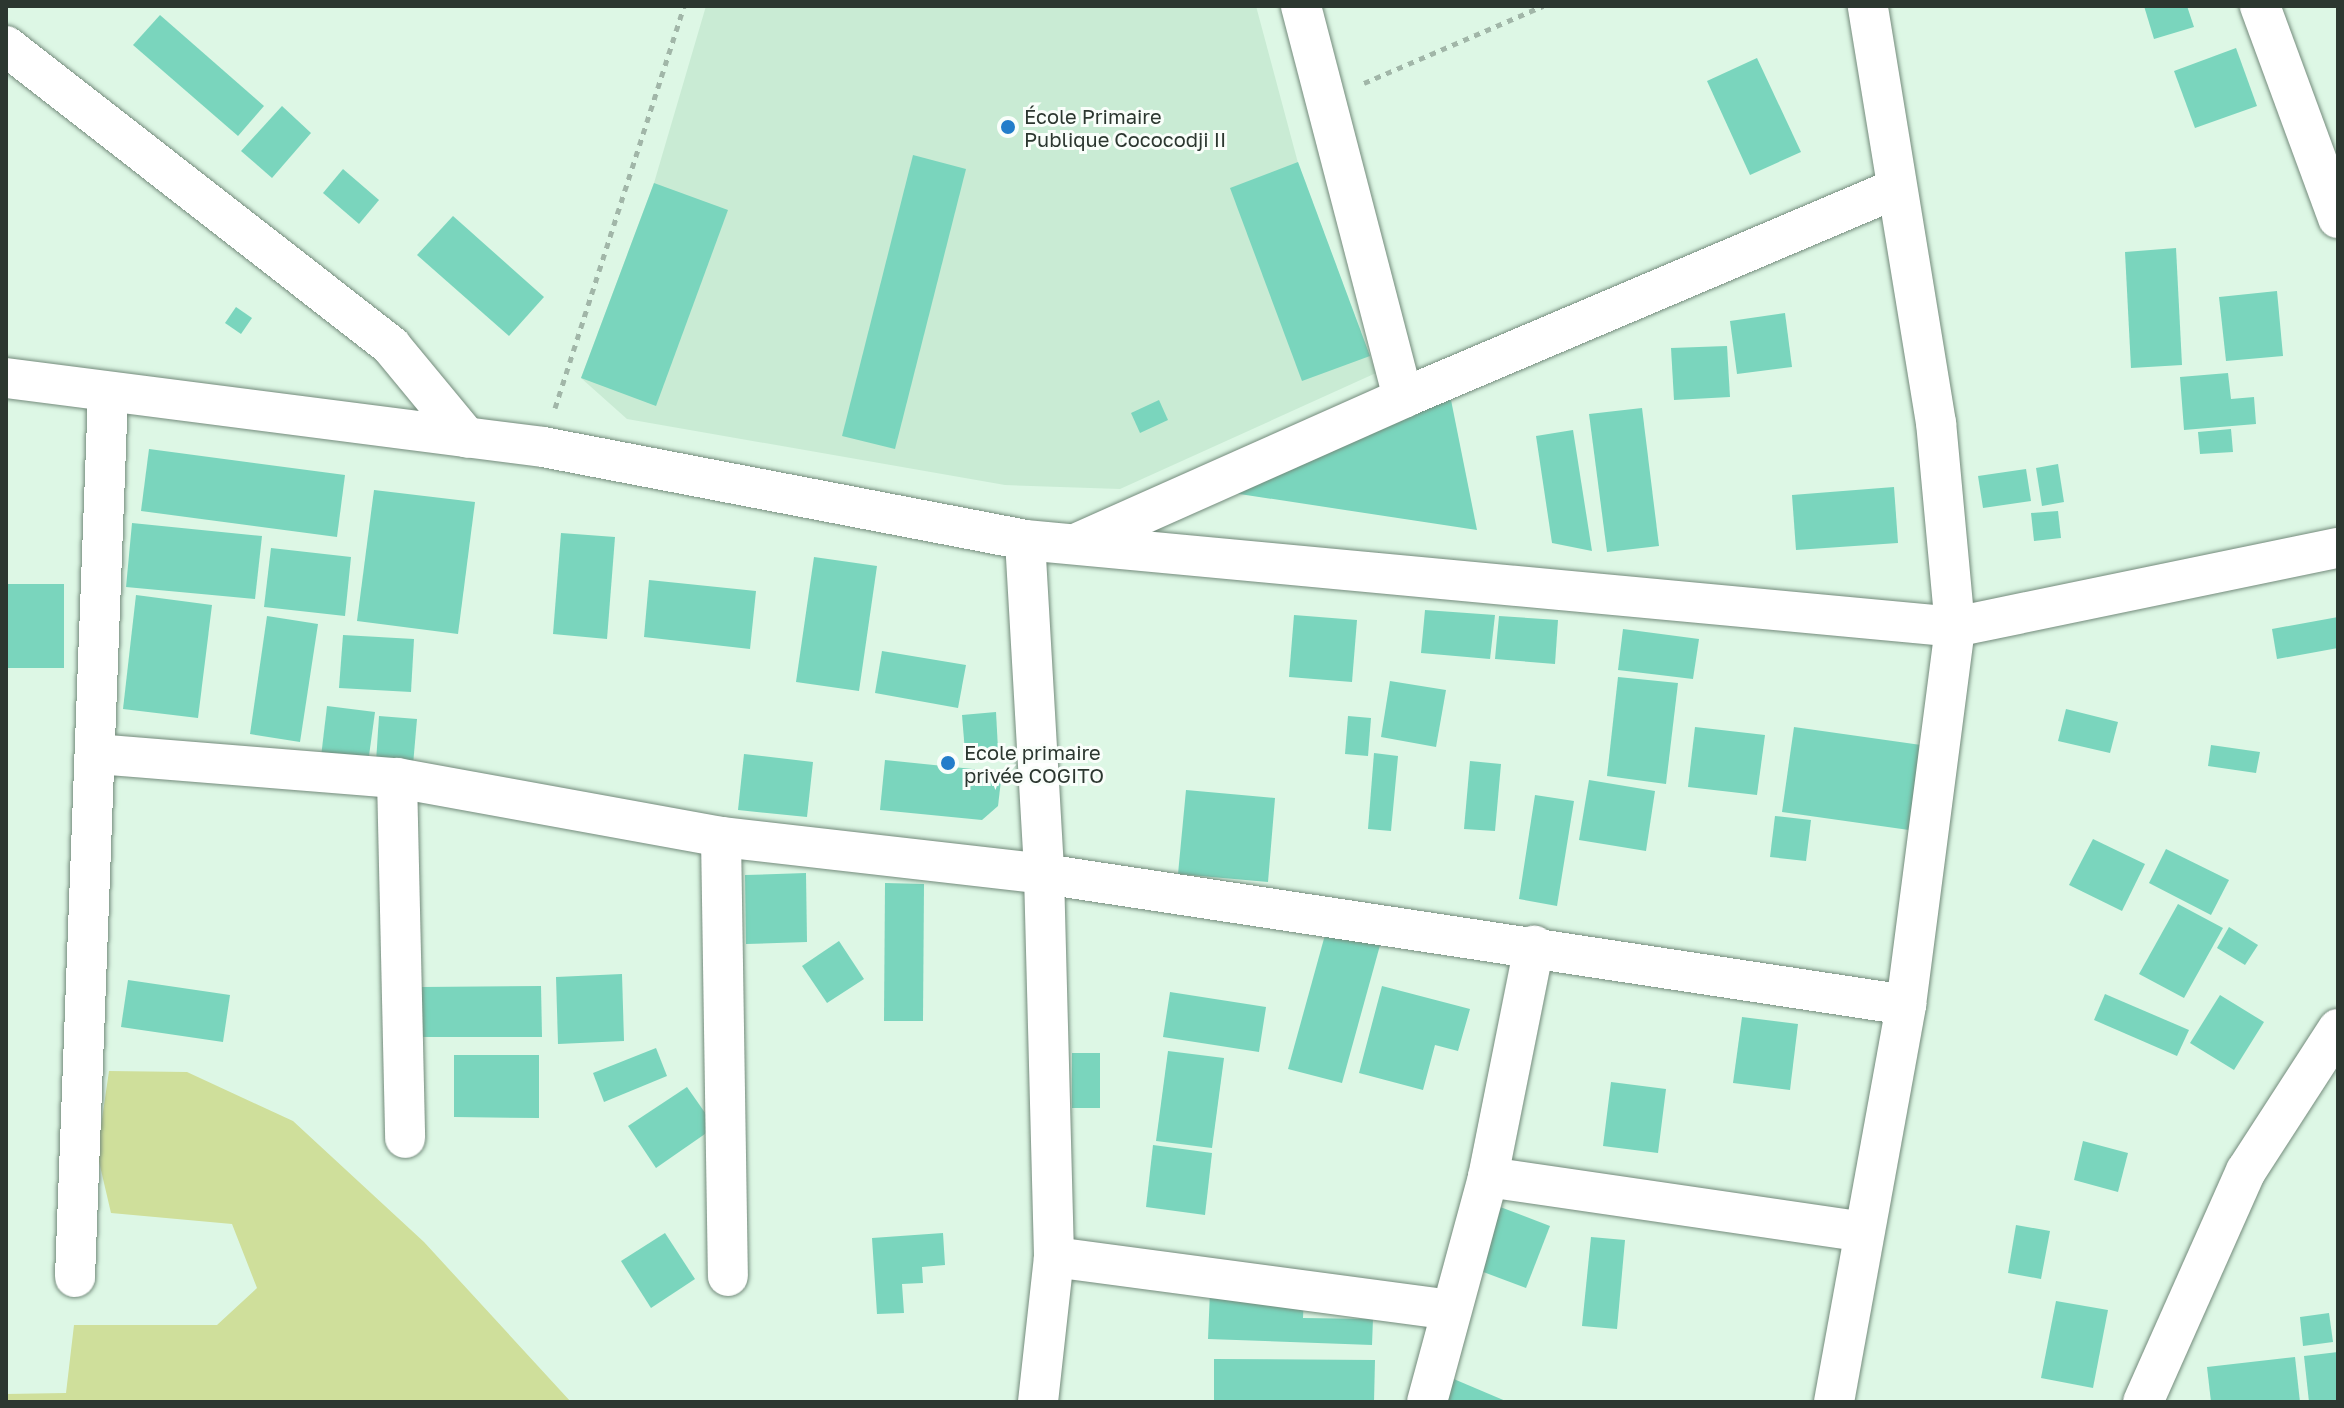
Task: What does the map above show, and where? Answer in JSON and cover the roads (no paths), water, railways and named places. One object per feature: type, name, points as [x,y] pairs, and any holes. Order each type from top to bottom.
[{"type":"street","points":[[1301,6],[1403,398]]},
{"type":"street","points":[[1834,1402],[1906,1005],[1955,627],[1936,423],[1895,189],[1868,6]]},
{"type":"street","points":[[2260,6],[2338,218]]},
{"type":"street","points":[[6,46],[391,346],[467,438]]},
{"type":"street","points":[[1078,543],[1403,398],[1895,189]]},
{"type":"street","points":[[6,378],[108,395],[543,447],[1025,540],[1955,627],[2338,548]]},
{"type":"street","points":[[75,1277],[108,395]]},
{"type":"street","points":[[1025,540],[1044,874],[1054,1257],[1038,1402]]},
{"type":"street","points":[[96,754],[397,778],[721,837],[1044,874],[1534,946],[1906,1005]]},
{"type":"street","points":[[397,778],[405,1138]]},
{"type":"street","points":[[721,837],[728,1276]]},
{"type":"street","points":[[1427,1402],[1488,1177],[1534,946]]},
{"type":"street","points":[[2143,1402],[2246,1171],[2338,1029]]},
{"type":"street","points":[[1488,1177],[1864,1232]]},
{"type":"street","points":[[1054,1257],[1450,1310]]},
{"type":"place","name":"École Primaire Publique Cococodji II","points":[[1008,127]]},
{"type":"place","name":"Ecole primaire privée COGITO","points":[[948,763]]}]
